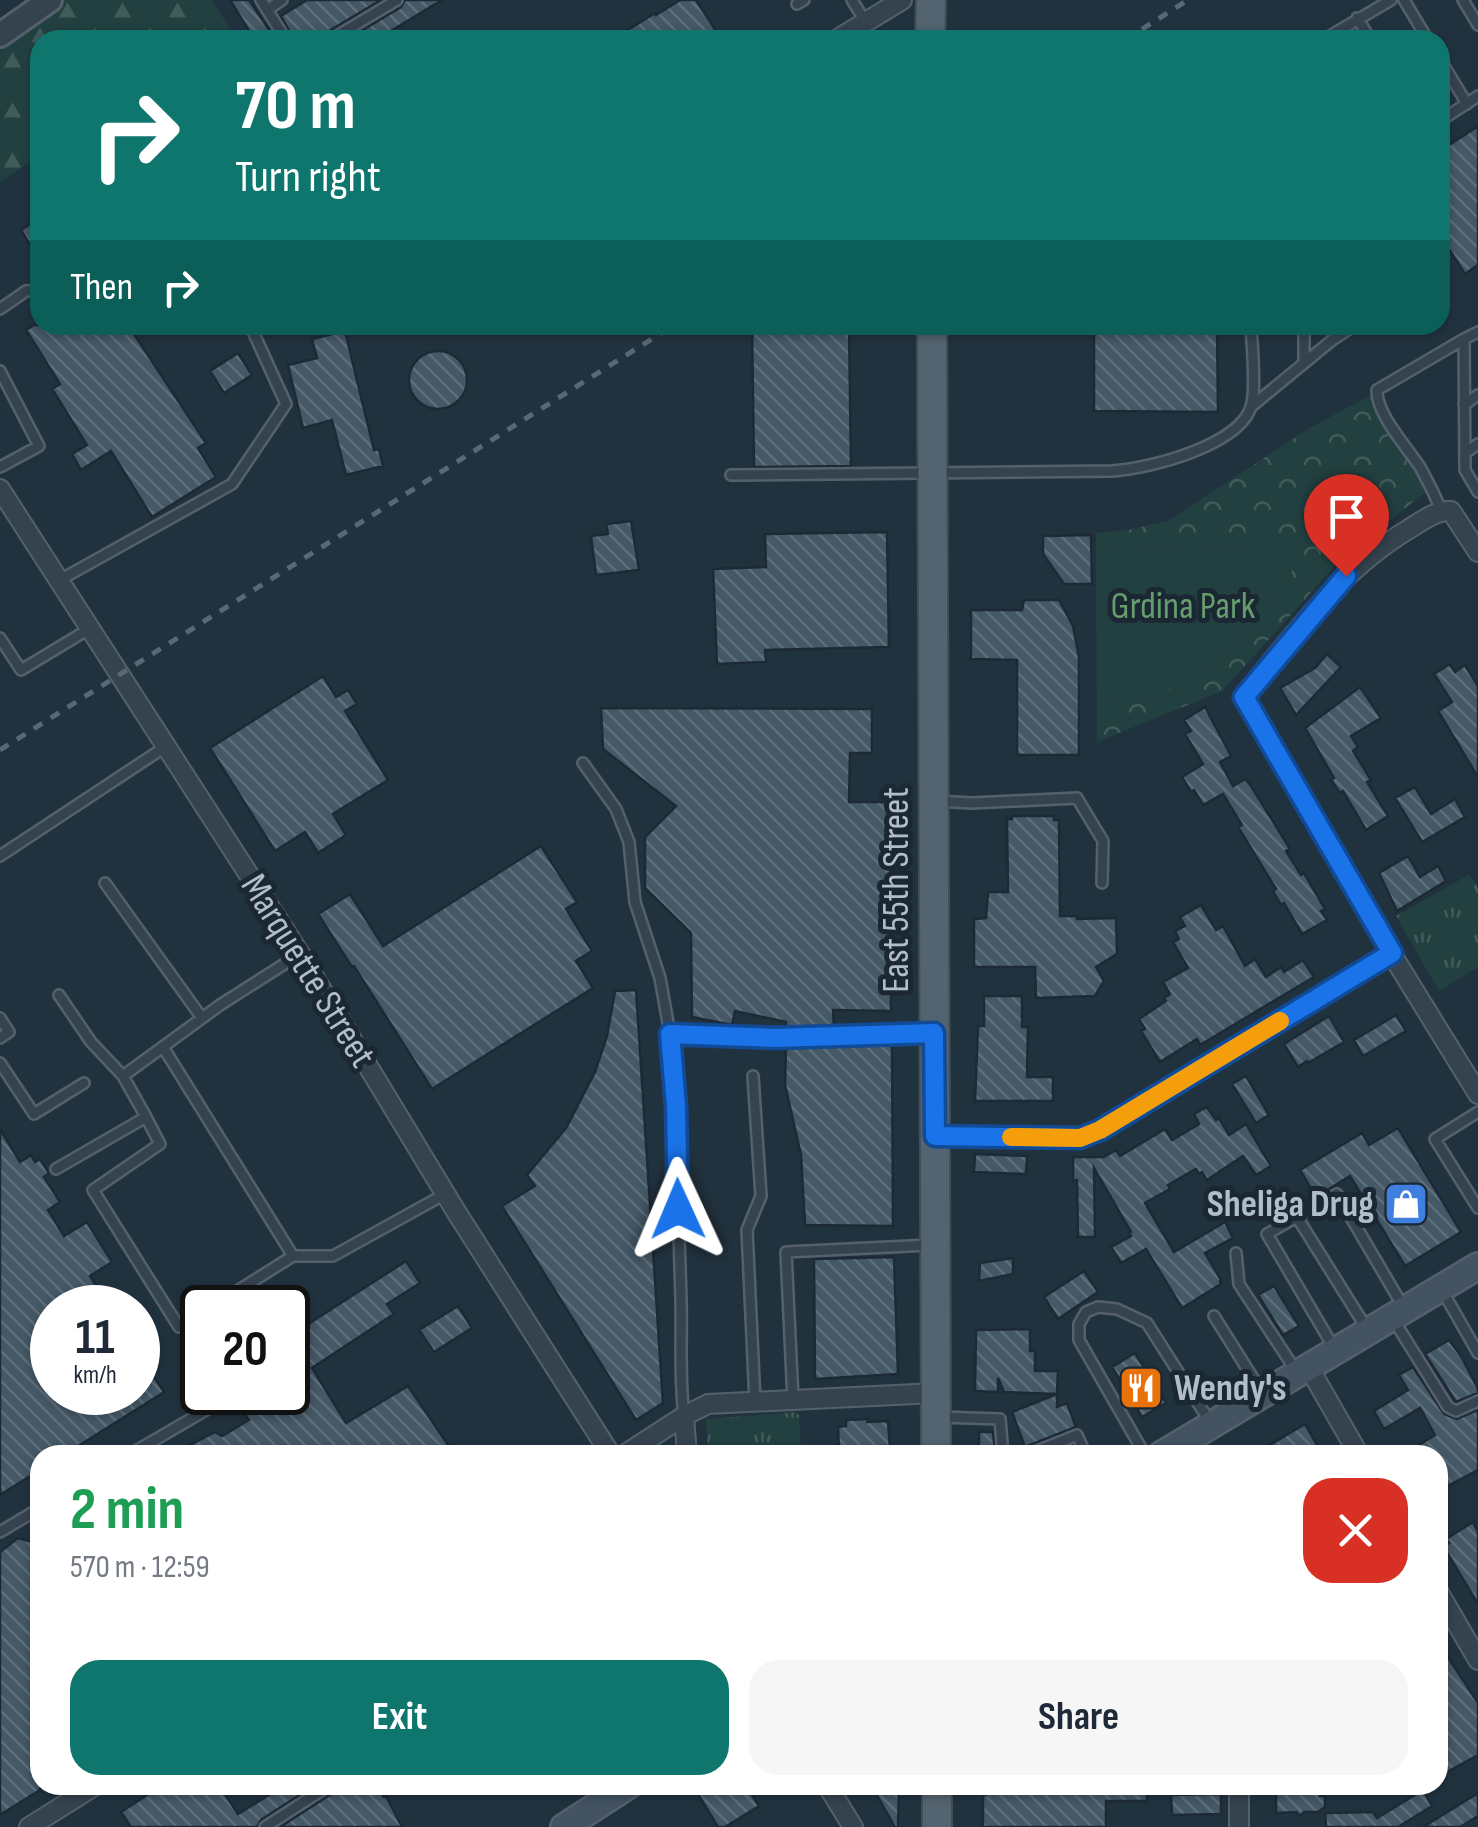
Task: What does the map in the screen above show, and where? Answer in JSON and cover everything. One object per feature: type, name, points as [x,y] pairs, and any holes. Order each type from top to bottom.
[{"type":"main road","points":[[930,0],[930,30]]},
{"type":"main road","name":"East 55th Street","points":[[932,335],[936,1445]]},
{"type":"main road","points":[[1192,1445],[1212,1424],[1478,1266]]},
{"type":"main road","points":[[564,1827],[614,1795]]},
{"type":"main road","points":[[937,1795],[938,1827]]},
{"type":"street","points":[[0,35],[50,0]]},
{"type":"street","points":[[852,30],[902,0]]},
{"type":"street","name":"Marquette Street","points":[[0,489],[300,954],[605,1445]]},
{"type":"street","points":[[1478,552],[1448,513],[1389,541],[1346,576],[1244,697],[1478,1094]]},
{"type":"street","points":[[935,1136],[1080,1138],[1100,1130],[1392,953]]},
{"type":"street","points":[[1303,1370],[1352,1445]]},
{"type":"street","points":[[639,1445],[708,1404],[792,1400],[936,1405]]},
{"type":"street","points":[[684,1416],[686,1445]]},
{"type":"street","points":[[1448,1606],[1475,1648]]},
{"type":"street","points":[[29,1827],[80,1795]]},
{"type":"street","points":[[833,1795],[853,1827]]},
{"type":"street","points":[[1239,1795],[1240,1827]]},
{"type":"lane","points":[[280,30],[264,5],[282,0]]},
{"type":"lane","points":[[347,30],[397,0]]},
{"type":"lane","points":[[852,0],[865,22]]},
{"type":"lane","points":[[1339,30],[1391,0]]},
{"type":"lane","points":[[1404,0],[1422,30]]},
{"type":"lane","points":[[1463,0],[1478,25]]},
{"type":"lane","points":[[1358,18],[1365,30]]},
{"type":"lane","points":[[1450,76],[1466,104]]},
{"type":"lane","points":[[1450,114],[1478,96]]},
{"type":"lane","points":[[0,308],[30,291]]},
{"type":"lane","points":[[1448,513],[1378,405],[1377,390],[1478,332]]},
{"type":"lane","points":[[58,580],[232,484],[286,404],[255,335]]},
{"type":"lane","points":[[1251,335],[1252,406]]},
{"type":"lane","points":[[1304,335],[1304,363]]},
{"type":"lane","points":[[731,476],[1112,471],[1147,467],[1215,442],[1244,420],[1252,406],[1342,335]]},
{"type":"lane","points":[[1464,339],[1465,470],[1478,492]]},
{"type":"lane","points":[[0,371],[39,446],[0,468]]},
{"type":"lane","points":[[1464,405],[1478,394]]},
{"type":"lane","points":[[1464,452],[1478,444]]},
{"type":"lane","points":[[0,638],[21,670],[89,629]]},
{"type":"lane","points":[[0,856],[165,746]]},
{"type":"lane","points":[[584,763],[616,808],[629,842],[635,902],[660,978],[670,1034],[676,1106],[680,1384],[684,1416]]},
{"type":"lane","points":[[934,800],[972,803],[1077,798],[1103,842],[1102,884]]},
{"type":"lane","points":[[105,883],[202,1018]]},
{"type":"lane","points":[[122,1076],[300,954]]},
{"type":"lane","points":[[59,994],[92,1042],[122,1076],[160,1144],[93,1190],[180,1325]]},
{"type":"lane","points":[[0,1018],[9,1032],[0,1038]]},
{"type":"lane","points":[[670,1034],[774,1038],[934,1033]]},
{"type":"lane","points":[[163,1046],[293,1256]]},
{"type":"lane","points":[[0,1063],[34,1114],[84,1083]]},
{"type":"lane","points":[[753,1076],[761,1196],[747,1230],[755,1402]]},
{"type":"lane","points":[[1478,1112],[1435,1139],[1478,1208]]},
{"type":"lane","points":[[56,1169],[146,1117]]},
{"type":"lane","points":[[247,1285],[293,1256],[333,1256],[446,1194]]},
{"type":"lane","points":[[1336,1350],[1267,1234],[1337,1194],[1448,1407],[1456,1411],[1478,1402]]},
{"type":"lane","points":[[1296,1217],[1369,1331]]},
{"type":"lane","points":[[792,1400],[786,1252],[936,1245]]},
{"type":"lane","points":[[1236,1254],[1239,1284],[1303,1370]]},
{"type":"lane","points":[[1440,1288],[1478,1353]]},
{"type":"lane","points":[[1139,1445],[1079,1340],[1079,1324],[1086,1312],[1117,1309],[1147,1323],[1212,1424]]},
{"type":"lane","points":[[1214,1316],[1263,1394]]},
{"type":"lane","points":[[936,1405],[1000,1419],[1002,1445]]},
{"type":"lane","points":[[146,1445],[198,1415]]},
{"type":"lane","points":[[1052,1445],[1077,1435],[1082,1445]]},
{"type":"lane","points":[[0,1532],[30,1514]]},
{"type":"lane","points":[[264,1827],[314,1795]]},
{"type":"green space","points":[[50,0],[211,0],[230,28],[30,30],[30,162],[0,182],[0,35]]},
{"type":"green space","name":"Grdina Park","points":[[1377,392],[1436,484],[1343,557],[1222,691],[1097,742],[1096,533],[1168,521],[1308,429]]},
{"type":"green space","points":[[1228,544],[1303,548],[1285,585],[1220,663],[1155,697],[1102,706],[1100,546]]},
{"type":"green space","points":[[1469,875],[1478,887],[1478,967],[1439,991],[1396,916]]},
{"type":"green space","points":[[796,1412],[800,1445],[707,1445],[706,1419]]},
{"type":"building","points":[[230,0],[249,0],[269,30],[249,30]]},
{"type":"building","points":[[307,0],[381,0],[331,30],[289,30],[281,16]]},
{"type":"building","points":[[405,0],[442,0],[392,30],[363,30],[401,7]]},
{"type":"building","points":[[680,0],[696,0],[716,30],[628,30]]},
{"type":"building","points":[[1478,126],[1478,265],[1465,274],[1450,251],[1450,144]]},
{"type":"building","points":[[30,224],[30,245],[21,230]]},
{"type":"building","points":[[30,328],[30,335],[135,335],[206,443],[198,448],[216,477],[152,517],[111,451],[81,470],[72,454],[87,445],[52,389],[60,384],[26,330]]},
{"type":"building","points":[[346,335],[374,450],[379,449],[383,466],[346,475],[332,420],[303,428],[288,365],[317,358],[312,339]]},
{"type":"building","points":[[752,335],[849,335],[851,466],[754,467]]},
{"type":"building","points":[[1094,335],[1217,335],[1218,412],[1094,411]]},
{"type":"building","points":[[438,351],[459,359],[467,380],[459,401],[438,409],[417,401],[409,380],[417,359]]},
{"type":"building","points":[[238,353],[252,375],[224,393],[210,371]]},
{"type":"building","points":[[631,521],[639,570],[596,575],[591,536],[608,534],[606,524]]},
{"type":"building","points":[[887,532],[889,647],[765,650],[766,662],[717,664],[713,569],[766,567],[765,534]]},
{"type":"building","points":[[1091,535],[1092,584],[1064,584],[1043,554],[1043,536]]},
{"type":"building","points":[[1024,600],[1059,600],[1073,626],[1079,657],[1079,755],[1017,755],[1017,660],[971,659],[971,610],[1022,610]]},
{"type":"building","points":[[1327,654],[1341,667],[1296,715],[1280,688],[1315,668]]},
{"type":"building","points":[[1450,664],[1455,672],[1465,665],[1478,686],[1478,777],[1438,711],[1452,702],[1434,674]]},
{"type":"building","points":[[323,676],[336,697],[348,690],[357,704],[345,711],[388,780],[333,814],[346,835],[318,853],[305,832],[275,851],[210,748]]},
{"type":"building","points":[[1360,687],[1381,718],[1351,736],[1358,747],[1353,751],[1388,816],[1366,830],[1343,791],[1340,793],[1331,780],[1334,778],[1305,728]]},
{"type":"building","points":[[1205,707],[1231,756],[1220,762],[1233,786],[1245,779],[1251,786],[1290,849],[1286,851],[1325,909],[1321,911],[1327,920],[1302,934],[1273,891],[1276,889],[1223,794],[1203,805],[1182,777],[1203,764],[1185,734],[1191,731],[1184,720]]},
{"type":"building","points":[[601,708],[872,709],[872,753],[850,753],[849,802],[891,802],[891,1011],[833,1010],[834,1028],[786,1030],[786,1022],[735,1011],[732,1025],[692,1017],[691,933],[645,888],[645,837],[676,806],[603,749]]},
{"type":"building","points":[[1415,787],[1431,814],[1455,799],[1465,817],[1422,842],[1395,798]]},
{"type":"building","points":[[1054,816],[1054,820],[1059,820],[1060,916],[1116,918],[1117,954],[1096,967],[1104,981],[1095,996],[1036,998],[1035,967],[974,967],[974,919],[986,918],[988,892],[1008,892],[1007,819]]},
{"type":"building","points":[[541,846],[577,902],[566,909],[592,951],[576,961],[593,988],[432,1089],[318,914],[350,894],[383,946]]},
{"type":"building","points":[[1408,856],[1420,877],[1438,866],[1446,881],[1397,911],[1379,873]]},
{"type":"building","points":[[1201,905],[1216,930],[1223,926],[1245,966],[1255,959],[1266,977],[1303,960],[1314,977],[1200,1045],[1197,1039],[1160,1062],[1141,1031],[1145,1029],[1139,1019],[1166,1001],[1164,998],[1170,994],[1163,982],[1188,968],[1173,942],[1179,939],[1175,931],[1185,926],[1180,917]]},
{"type":"building","points":[[636,990],[663,1403],[636,1420],[502,1206],[535,1186],[527,1175],[566,1128],[595,1072],[607,1036],[615,991]]},
{"type":"building","points":[[984,996],[1022,996],[1022,1027],[1028,1027],[1027,1077],[1053,1077],[1053,1101],[975,1101],[978,1026],[984,1026]]},
{"type":"building","points":[[1396,1015],[1406,1031],[1363,1056],[1354,1040]]},
{"type":"building","points":[[1329,1016],[1344,1042],[1298,1067],[1284,1044]]},
{"type":"building","points":[[892,1043],[893,1226],[805,1225],[801,1155],[785,1085],[786,1046]]},
{"type":"building","points":[[1246,1076],[1269,1115],[1256,1123],[1232,1084]]},
{"type":"building","points":[[1207,1107],[1229,1135],[1246,1124],[1271,1166],[1256,1175],[1243,1156],[1207,1180],[1196,1169],[1145,1203],[1174,1252],[1225,1222],[1233,1238],[1205,1253],[1221,1284],[1182,1308],[1146,1249],[1121,1263],[1111,1247],[1131,1236],[1131,1232],[1094,1168],[1095,1237],[1078,1237],[1073,1157],[1104,1157],[1116,1150],[1120,1156],[1165,1129],[1172,1140],[1199,1124],[1194,1114]]},
{"type":"building","name":"Sheliga Drug","points":[[1398,1128],[1461,1232],[1405,1266],[1350,1176],[1316,1197],[1300,1170],[1362,1133],[1369,1145]]},
{"type":"building","points":[[0,1129],[20,1162],[31,1155],[35,1162],[40,1159],[49,1173],[44,1177],[60,1202],[48,1210],[64,1236],[87,1222],[112,1262],[90,1276],[96,1285],[30,1285],[30,1415],[127,1415],[80,1445],[30,1445],[30,1476],[0,1495]]},
{"type":"building","points":[[975,1154],[1027,1156],[1026,1174],[974,1172]]},
{"type":"building","points":[[894,1257],[898,1374],[815,1379],[814,1259]]},
{"type":"building","points":[[1013,1258],[1013,1274],[979,1281],[980,1263]]},
{"type":"building","points":[[406,1261],[420,1283],[387,1304],[394,1314],[312,1368],[346,1423],[408,1386],[448,1445],[190,1445],[215,1432],[222,1436],[249,1420],[245,1415],[310,1415],[310,1323]]},
{"type":"building","points":[[1084,1271],[1098,1292],[1058,1319],[1044,1297]]},
{"type":"building","points":[[1274,1286],[1299,1326],[1283,1335],[1258,1295]]},
{"type":"building","points":[[458,1306],[472,1328],[434,1352],[419,1330]]},
{"type":"building","points":[[1030,1329],[1035,1371],[1058,1371],[1057,1394],[1004,1392],[998,1378],[998,1392],[975,1391],[976,1330]]},
{"type":"building","points":[[1449,1340],[1478,1389],[1478,1393],[1456,1402],[1425,1354]]},
{"type":"building","points":[[1135,1353],[1166,1403],[1142,1417],[1112,1367]]},
{"type":"building","points":[[1413,1367],[1444,1414],[1457,1419],[1478,1410],[1478,1470],[1448,1486],[1448,1445],[1418,1445],[1435,1435],[1420,1408],[1384,1429],[1374,1411],[1408,1390],[1399,1375]]},
{"type":"building","points":[[1057,1394],[1057,1407],[1067,1403],[1076,1427],[1024,1445],[1012,1412]]},
{"type":"building","points":[[846,1420],[888,1421],[890,1445],[839,1445],[838,1427],[846,1426]]},
{"type":"building","points":[[1305,1424],[1317,1445],[1270,1445]]},
{"type":"building","points":[[979,1432],[993,1432],[994,1445],[979,1445]]},
{"type":"building","points":[[1473,1522],[1478,1532],[1478,1604],[1448,1554],[1448,1538]]},
{"type":"building","points":[[18,1538],[30,1541],[32,1795],[0,1815],[0,1552]]},
{"type":"building","points":[[1448,1657],[1478,1703],[1478,1755],[1448,1772]]},
{"type":"building","points":[[1478,1793],[1478,1816],[1460,1827],[1423,1827]]},
{"type":"building","points":[[147,1795],[226,1795],[238,1814],[269,1795],[300,1795],[261,1820],[257,1827],[131,1827],[121,1812]]},
{"type":"building","points":[[329,1795],[382,1795],[402,1827],[280,1827]]},
{"type":"building","points":[[698,1795],[752,1795],[759,1806],[725,1827],[718,1827]]},
{"type":"building","points":[[877,1795],[899,1795],[895,1827]]},
{"type":"building","points":[[983,1795],[1147,1795],[1147,1801],[1106,1801],[1106,1827],[983,1827]]},
{"type":"building","points":[[1171,1795],[1221,1795],[1221,1814],[1172,1815]]},
{"type":"building","points":[[1276,1795],[1325,1796],[1325,1807],[1318,1812],[1304,1812],[1300,1816],[1296,1812],[1276,1813]]},
{"type":"building","points":[[1415,1795],[1426,1795],[1432,1806],[1398,1827],[1326,1827],[1325,1813],[1373,1812],[1377,1818]]},
{"type":"railway","points":[[1141,30],[1188,0]]},
{"type":"railway","points":[[0,750],[658,335]]},
{"type":"slow traffic","points":[[1011,1137],[1080,1138],[1100,1130],[1280,1021]]},
{"type":"place","name":"Sheliga Drug","points":[[1406,1204]]},
{"type":"place","name":"Wendy's","points":[[1141,1388]]},
{"type":"route","points":[[678,1209],[670,1034],[774,1038],[934,1033],[935,1136],[1080,1138],[1100,1130],[1392,953],[1244,697],[1346,576]]}]
